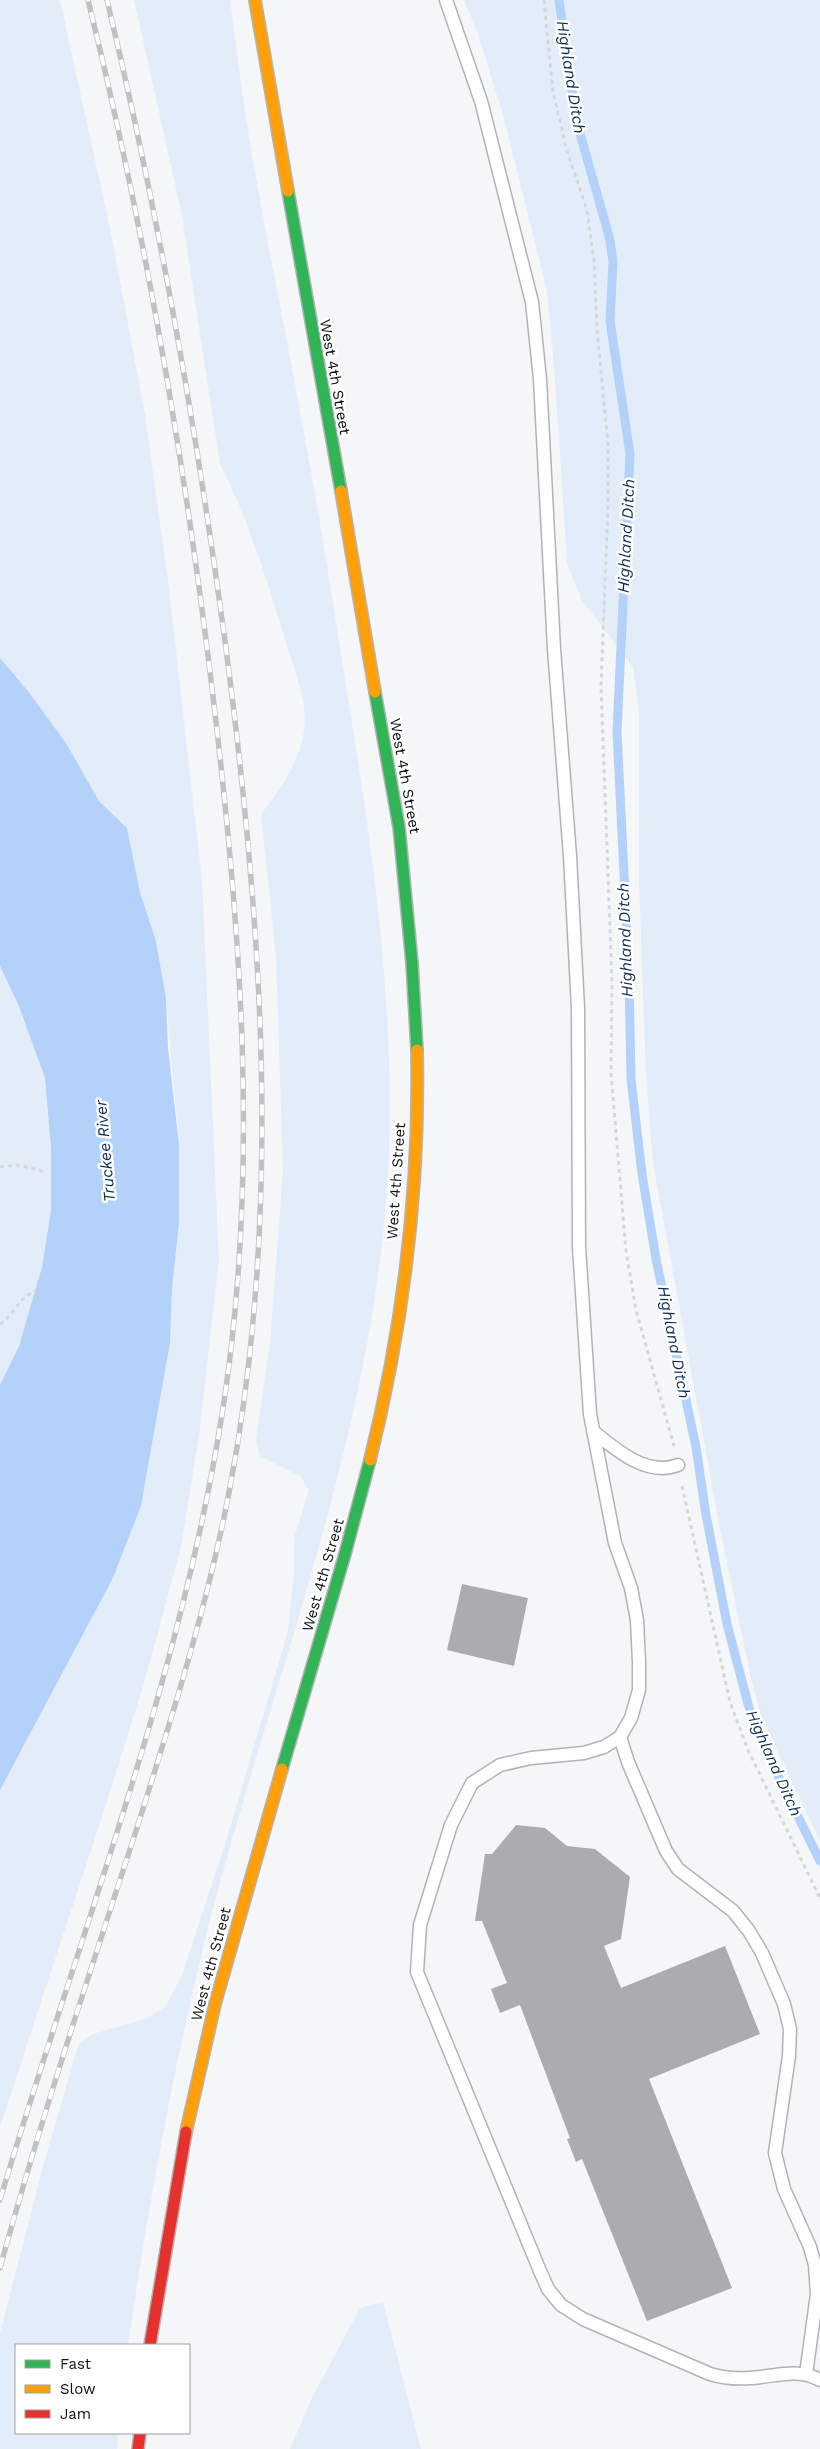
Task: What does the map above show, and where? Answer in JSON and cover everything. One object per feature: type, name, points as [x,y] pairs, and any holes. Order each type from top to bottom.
[{"type":"main road","name":"West 4th Street","points":[[150,2344],[171,2209],[198,2076],[227,1958],[350,1538],[374,1444],[392,1358],[405,1268],[417,1100],[413,980],[399,827],[254,0]]},
{"type":"main road","points":[[138,2449],[140,2434]]},
{"type":"lane","points":[[446,0],[481,101],[532,302],[539,369],[554,649],[570,856],[578,1008],[579,1247],[593,1431],[615,1543],[631,1588],[638,1620],[639,1690],[631,1718],[620,1737],[604,1747],[584,1753],[531,1758],[500,1765],[472,1783],[452,1825],[420,1925],[417,1972],[540,2271],[548,2289],[561,2305],[606,2331],[710,2374],[726,2378],[749,2378],[787,2373],[806,2374],[820,2380]]},
{"type":"lane","points":[[593,1431],[620,1453],[641,1463],[667,1469],[678,1465]]},
{"type":"lane","points":[[620,1737],[628,1762],[666,1851],[678,1869],[732,1911],[749,1932],[762,1954],[784,2004],[790,2029],[789,2056],[775,2153],[784,2189],[810,2247],[815,2265],[817,2294],[806,2374]]},
{"type":"path","points":[[544,0],[553,92],[566,148],[587,210],[591,236],[608,444],[608,507],[601,686],[612,983],[612,1073],[626,1251],[636,1310],[678,1465],[730,1702],[748,1750],[820,1898]]},
{"type":"path","points":[[0,1167],[17,1165],[47,1172]]},
{"type":"path","points":[[0,1324],[4,1322],[22,1300],[35,1290]]},
{"type":"shaded area","points":[[0,0],[60,0],[111,233],[145,415],[169,588],[202,881],[219,1261],[199,1435],[181,1547],[145,1680],[0,2127],[0,1790],[113,1578],[141,1506],[170,1343],[172,1288],[179,1224],[179,1145],[166,998],[156,941],[140,892],[127,828],[99,801],[66,743],[28,691],[0,658]]},
{"type":"shaded area","points":[[134,0],[230,0],[255,172],[324,545],[374,873],[386,999],[389,1062],[390,1125],[387,1188],[378,1276],[363,1363],[344,1450],[298,1620],[222,1875],[207,1933],[168,2108],[146,2227],[128,2344],[15,2344],[15,2434],[118,2434],[117,2449],[0,2449],[0,2333],[45,2159],[79,2043],[93,2034],[148,2018],[166,2006],[182,1975],[226,1841],[288,1631],[294,1574],[294,1538],[309,1490],[300,1476],[260,1456],[256,1439],[270,1343],[283,1170],[276,957],[261,814],[275,796],[294,764],[302,742],[305,719],[304,707],[296,674],[257,552],[240,507],[220,464],[182,216]]},
{"type":"shaded area","points":[[464,0],[820,0],[820,1841],[761,1716],[751,1678],[721,1534],[653,1163],[646,1075],[639,883],[639,712],[633,667],[581,599],[567,563],[555,378],[547,291],[503,115],[478,34]]},
{"type":"shaded area","points":[[0,966],[18,1004],[45,1078],[51,1149],[51,1210],[42,1267],[19,1346],[0,1385]]},
{"type":"shaded area","points":[[383,2302],[421,2449],[290,2449],[312,2398],[360,2308]]},
{"type":"water","name":"Truckee River","points":[[0,658],[28,691],[66,743],[99,801],[127,828],[140,892],[156,941],[166,998],[168,1048],[179,1145],[179,1224],[172,1288],[170,1343],[141,1506],[113,1578],[0,1790],[0,1385],[19,1346],[42,1267],[51,1210],[51,1149],[45,1078],[18,1004],[0,966]]},
{"type":"building","points":[[462,1584],[528,1598],[514,1666],[447,1650]]},
{"type":"building","points":[[516,1825],[545,1828],[567,1846],[595,1849],[630,1877],[621,1939],[604,1946],[621,1988],[725,1946],[760,2034],[649,2079],[732,2288],[647,2321],[582,2159],[576,2162],[567,2139],[570,2138],[520,2005],[500,2013],[491,1989],[507,1983],[482,1921],[475,1921],[485,1854],[492,1854]]},
{"type":"waterway","name":"Highland Ditch","points":[[559,0],[576,119],[610,240],[613,262],[610,321],[630,454],[617,732],[629,976],[631,1079],[642,1174],[656,1259],[696,1447],[706,1515],[727,1624],[757,1733],[820,1861]]},
{"type":"railway","points":[[0,2200],[125,1807],[155,1709],[181,1610],[205,1509],[223,1408],[234,1318],[241,1228],[243,1138],[238,958],[231,868],[212,688],[189,514],[160,342],[127,170],[88,0]]},
{"type":"railway","points":[[0,2268],[48,2104],[162,1748],[200,1619],[230,1487],[247,1382],[257,1276],[261,1170],[261,1064],[257,958],[238,746],[214,560],[174,319],[143,159],[107,0]]},
{"type":"traffic: fast","points":[[288,191],[341,491]]},
{"type":"traffic: fast","points":[[375,692],[399,827],[412,963],[417,1050]]},
{"type":"traffic: fast","points":[[282,1769],[345,1554],[370,1460]]},
{"type":"traffic: slow","points":[[255,0],[288,191]]},
{"type":"traffic: slow","points":[[341,491],[375,692]]},
{"type":"traffic: slow","points":[[370,1460],[392,1359],[407,1256],[416,1153],[417,1050]]},
{"type":"traffic: slow","points":[[186,2132],[215,2004],[282,1769]]},
{"type":"traffic: jam","points":[[150,2344],[186,2132]]},
{"type":"traffic: jam","points":[[138,2449],[140,2434]]}]
